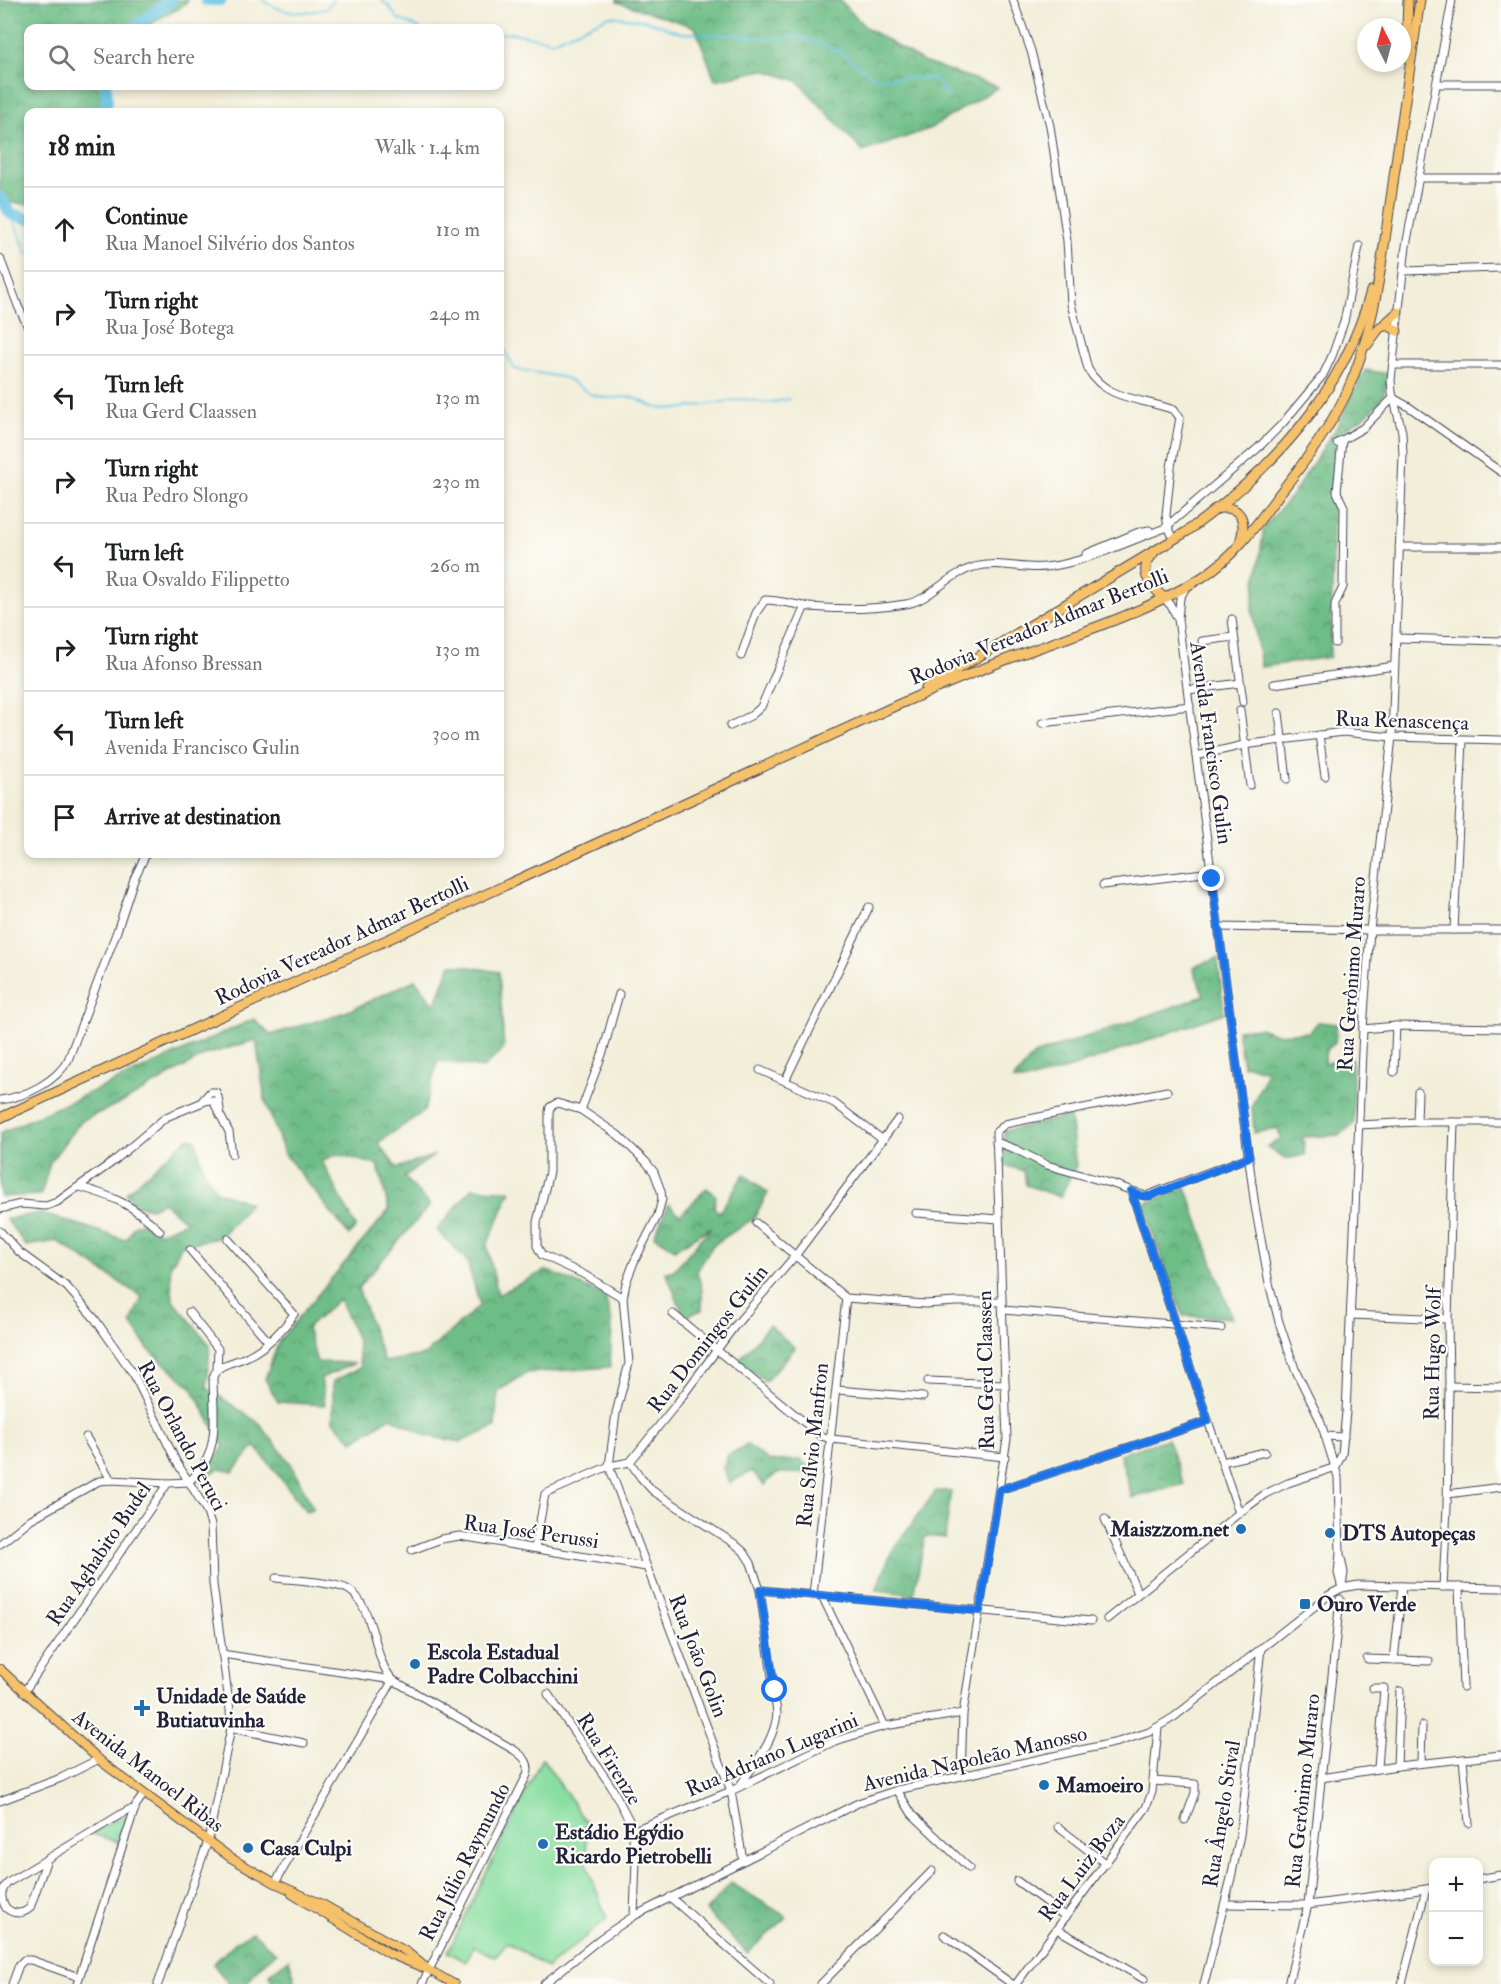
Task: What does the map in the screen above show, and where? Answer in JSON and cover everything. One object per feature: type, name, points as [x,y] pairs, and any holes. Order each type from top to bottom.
[{"type":"highway","points":[[1404,100],[1408,0]]},
{"type":"highway","name":"Rodovia Vereador Admar Bertolli","points":[[0,1118],[896,706],[997,663],[1110,622],[1164,598],[1213,569],[1239,545],[1317,444],[1343,399],[1361,355],[1380,282],[1420,0]]},
{"type":"highway","name":"Rodovia Vereador Admar Bertolli","points":[[896,706],[1174,539],[1215,509],[1263,466],[1306,420],[1335,379],[1363,320],[1384,246]]},
{"type":"highway","points":[[1361,355],[1382,326],[1398,312]]},
{"type":"highway","points":[[1382,326],[1390,326],[1396,332]]},
{"type":"highway","points":[[1215,509],[1227,508],[1242,516],[1244,528],[1239,545]]},
{"type":"highway","points":[[1156,550],[1146,563],[1145,576],[1164,598]]},
{"type":"main road","name":"Avenida Manoel Ribas","points":[[0,1670],[99,1759],[207,1841],[243,1866],[284,1888],[313,1899],[360,1925],[413,1956],[429,1970]]},
{"type":"main road","name":"Avenida Manoel Ribas","points":[[284,1888],[327,1917],[390,1954],[429,1970],[453,1984]]},
{"type":"main road","points":[[327,1917],[336,1916],[360,1925]]},
{"type":"street","points":[[1013,0],[1031,51],[1050,126],[1067,241],[1071,304],[1088,369],[1093,378],[1110,390],[1133,400],[1174,410],[1180,418],[1166,514],[1168,527],[1174,539]]},
{"type":"street","name":"Rua Gerônimo Muraro","points":[[1342,1588],[1344,1573],[1340,1553],[1340,1494],[1336,1467],[1341,1459],[1344,1437],[1363,1029],[1370,930],[1392,737],[1402,443],[1391,386],[1403,271],[1452,0]]},
{"type":"street","points":[[1436,84],[1501,84]]},
{"type":"street","points":[[1419,178],[1501,178]]},
{"type":"street","points":[[741,656],[753,619],[762,602],[768,600],[835,608],[908,604],[924,597],[952,576],[979,566],[999,564],[1041,568],[1090,556],[1126,540],[1168,527],[1258,448],[1323,375],[1344,322],[1359,246]]},
{"type":"street","points":[[0,258],[24,319]]},
{"type":"street","points":[[1403,271],[1501,268]]},
{"type":"street","points":[[1393,365],[1501,365]]},
{"type":"street","points":[[1335,643],[1335,604],[1343,587],[1344,507],[1337,492],[1339,441],[1363,428],[1393,398],[1501,472]]},
{"type":"street","points":[[1399,547],[1501,547]]},
{"type":"street","name":"Avenida Francisco Gulin","points":[[1187,586],[1180,598],[1178,619],[1260,1234],[1274,1304],[1291,1359],[1317,1413],[1336,1467]]},
{"type":"street","name":"Avenida Francisco Gulin","points":[[1164,598],[1178,619]]},
{"type":"street","points":[[730,726],[752,715],[761,706],[805,606]]},
{"type":"street","points":[[1232,619],[1243,702]]},
{"type":"street","points":[[1202,641],[1234,637]]},
{"type":"street","points":[[1395,638],[1501,641]]},
{"type":"street","points":[[1274,684],[1394,666]]},
{"type":"street","points":[[1188,690],[1240,683]]},
{"type":"street","points":[[1042,723],[1190,706]]},
{"type":"street","points":[[1240,710],[1250,785]]},
{"type":"street","points":[[1279,713],[1287,779]]},
{"type":"street","name":"Rua Renascença","points":[[1196,756],[1244,745],[1342,732],[1392,737],[1501,740]]},
{"type":"street","points":[[1319,735],[1324,776]]},
{"type":"street","points":[[1454,930],[1462,740]]},
{"type":"street","points":[[0,1100],[13,1097],[42,1084],[64,1068],[113,942],[136,872],[144,858]]},
{"type":"street","points":[[1103,885],[1212,872]]},
{"type":"street","points":[[785,1081],[869,907]]},
{"type":"street","points":[[1219,927],[1501,930]]},
{"type":"street","points":[[581,1110],[603,1052],[619,994]]},
{"type":"street","points":[[1394,1072],[1396,1026]]},
{"type":"street","points":[[1363,1029],[1396,1026],[1501,1028]]},
{"type":"street","points":[[760,1070],[834,1103],[883,1140]]},
{"type":"street","points":[[1167,1091],[1001,1126],[996,1132],[996,1142],[1047,1165],[1142,1196],[1150,1196],[1249,1157]]},
{"type":"street","points":[[0,1217],[4,1209],[21,1204],[51,1205],[114,1161],[166,1117],[199,1104],[210,1092],[216,1092],[219,1096],[220,1115],[229,1132],[232,1154]]},
{"type":"street","points":[[1417,1122],[1418,1092]]},
{"type":"street","points":[[609,1466],[615,1413],[629,1364],[623,1298],[630,1272],[661,1206],[661,1191],[654,1172],[610,1129],[581,1110],[557,1102],[550,1107],[548,1180],[537,1222],[537,1246],[542,1255],[583,1274],[623,1298]]},
{"type":"street","name":"Rua Domingos Gulin","points":[[630,1462],[734,1327],[795,1256],[898,1119]]},
{"type":"street","name":"Rua Hugo Wolf","points":[[1443,1587],[1448,1494],[1448,1318],[1454,1122]]},
{"type":"street","points":[[1359,1125],[1501,1122]]},
{"type":"street","name":"Rua Gerd Claassen","points":[[961,1776],[963,1713],[1005,1457],[1007,1432],[996,1142]]},
{"type":"street","points":[[80,1186],[113,1197],[144,1215],[160,1231]]},
{"type":"street","points":[[1131,1191],[1239,1513]]},
{"type":"street","points":[[916,1213],[999,1219]]},
{"type":"street","points":[[756,1223],[846,1298],[925,1304],[956,1302],[1221,1328]]},
{"type":"street","name":"Rua Orlando Peruci","points":[[0,1231],[19,1252],[67,1287],[95,1319],[140,1384],[167,1443],[209,1518],[213,1584],[231,1728],[207,1841],[158,1984]]},
{"type":"street","points":[[217,1369],[247,1357],[284,1327],[294,1314],[228,1239]]},
{"type":"street","points":[[190,1250],[268,1341]]},
{"type":"street","name":"Rua Sílvio Manfron","points":[[813,1595],[846,1298]]},
{"type":"street","points":[[188,1482],[204,1466],[209,1452],[213,1423],[213,1378],[217,1369],[218,1349],[189,1312]]},
{"type":"street","points":[[673,1314],[816,1433],[831,1439],[1005,1457]]},
{"type":"street","points":[[1351,1315],[1448,1318]]},
{"type":"street","points":[[928,1382],[1005,1384]]},
{"type":"street","points":[[1449,1386],[1501,1387]]},
{"type":"street","points":[[837,1390],[923,1397]]},
{"type":"street","points":[[999,1490],[1208,1421]]},
{"type":"street","points":[[1325,1436],[1344,1437]]},
{"type":"street","points":[[86,1437],[111,1480]]},
{"type":"street","points":[[1222,1462],[1265,1452]]},
{"type":"street","points":[[535,1548],[545,1494],[609,1466],[630,1462],[653,1491],[744,1552],[752,1563],[760,1590],[777,1702],[777,1722],[769,1742],[739,1787]]},
{"type":"street","name":"Rua João Golin","points":[[609,1466],[731,1791],[743,1860]]},
{"type":"street","points":[[1107,1618],[1239,1513],[1275,1489],[1336,1467]]},
{"type":"street","points":[[0,1544],[41,1513],[93,1484],[111,1480],[168,1483]]},
{"type":"street","name":"Rua Aghabito Budel","points":[[24,1692],[168,1483],[188,1482]]},
{"type":"street","points":[[1448,1494],[1501,1487]]},
{"type":"street","points":[[1105,1519],[1138,1593]]},
{"type":"street","name":"Rua José Perussi","points":[[412,1550],[441,1539],[460,1536],[646,1567]]},
{"type":"street","points":[[276,1578],[335,1586],[349,1590],[355,1595],[364,1610],[384,1669],[393,1680]]},
{"type":"street","points":[[1342,1588],[1358,1585],[1501,1588]]},
{"type":"street","points":[[1394,1660],[1402,1586]]},
{"type":"street","points":[[1459,1587],[1462,1687]]},
{"type":"street","name":"Avenida Napoleão Manosso","points":[[544,1984],[601,1938],[634,1916],[840,1811],[897,1790],[1118,1742],[1158,1728],[1329,1595],[1342,1588]]},
{"type":"street","points":[[760,1590],[1091,1621]]},
{"type":"street","points":[[822,1596],[885,1726]]},
{"type":"street","name":"Rua Gerônimo Muraro","points":[[1288,1984],[1308,1905],[1341,1599]]},
{"type":"street","name":"Rua Ângelo Stival","points":[[1204,1984],[1225,1904],[1241,1826],[1261,1648]]},
{"type":"street","points":[[222,1654],[393,1680]]},
{"type":"street","points":[[1367,1659],[1429,1661]]},
{"type":"street","points":[[274,1883],[393,1680]]},
{"type":"street","name":"Rua Júlio Raymundo","points":[[393,1680],[514,1750],[524,1758],[528,1767],[527,1775],[422,1984]]},
{"type":"street","points":[[1373,1688],[1384,1688],[1378,1768]]},
{"type":"street","points":[[1396,1766],[1400,1691]]},
{"type":"street","name":"Rua Firenze","points":[[548,1694],[618,1798],[632,1831],[636,1872],[634,1916]]},
{"type":"street","name":"Rua Adriano Lugarini","points":[[632,1831],[731,1791],[829,1744],[885,1726],[963,1713]]},
{"type":"street","points":[[1421,1763],[1422,1726]]},
{"type":"street","points":[[231,1728],[304,1743]]},
{"type":"street","name":"Rua Luiz Boza","points":[[1014,1984],[1146,1808],[1151,1797],[1158,1728]]},
{"type":"street","points":[[1321,1778],[1378,1768],[1501,1755]]},
{"type":"street","points":[[0,1801],[61,1778],[99,1759]]},
{"type":"street","points":[[1463,1759],[1469,1823]]},
{"type":"street","points":[[1153,1781],[1196,1784],[1185,1821]]},
{"type":"street","points":[[897,1790],[912,1814],[969,1868]]},
{"type":"street","points":[[12,1984],[19,1965],[24,1960],[31,1960],[78,1981],[135,1809],[144,1794]]},
{"type":"street","points":[[47,1859],[32,1905],[26,1912],[13,1913],[6,1908],[1,1898],[3,1889],[9,1882],[129,1809],[135,1809]]},
{"type":"street","points":[[1058,1827],[1106,1864]]},
{"type":"street","points":[[821,1984],[932,1870]]},
{"type":"street","points":[[1483,1878],[1501,1875]]},
{"type":"street","points":[[1017,1881],[1066,1917]]},
{"type":"street","points":[[1225,1904],[1308,1905],[1429,1888]]},
{"type":"street","points":[[1402,1984],[1429,1891]]},
{"type":"street","points":[[670,1898],[770,1984]]},
{"type":"street","points":[[1057,1929],[1144,1979]]},
{"type":"street","points":[[944,1935],[1014,1984]]},
{"type":"green space","points":[[0,0],[188,0],[184,5],[151,24],[24,24],[24,90],[102,90],[101,108],[24,108],[24,204],[0,202]]},
{"type":"green space","points":[[617,0],[840,0],[865,27],[923,62],[998,87],[929,129],[863,152],[798,81],[764,70],[715,80],[695,27],[617,2]]},
{"type":"green space","points":[[1365,370],[1389,374],[1381,399],[1365,416],[1340,432],[1333,452],[1330,657],[1261,667],[1252,609],[1264,527],[1293,494],[1336,428]]},
{"type":"green space","points":[[1218,958],[1224,1013],[1074,1067],[1026,1081],[1013,1080],[1034,1055],[1204,996],[1193,967]]},
{"type":"green space","points":[[451,964],[499,972],[504,1049],[483,1068],[438,1061],[424,1111],[378,1143],[397,1168],[435,1155],[404,1177],[430,1205],[358,1288],[384,1362],[424,1355],[480,1305],[467,1261],[437,1230],[472,1188],[511,1191],[487,1245],[498,1295],[546,1270],[605,1296],[612,1324],[610,1367],[527,1373],[498,1391],[495,1427],[461,1442],[427,1436],[391,1417],[353,1441],[333,1421],[333,1381],[360,1368],[357,1340],[339,1299],[307,1328],[317,1362],[355,1363],[321,1378],[325,1405],[278,1402],[265,1379],[279,1341],[389,1210],[378,1165],[337,1154],[322,1161],[356,1227],[349,1235],[284,1153],[265,1100],[256,1040],[205,1055],[127,1100],[81,1121],[50,1162],[41,1195],[0,1197],[0,1133],[254,1019],[270,1035],[346,1012],[415,980],[435,1005]]},
{"type":"green space","points":[[1318,1022],[1337,1024],[1335,1043],[1326,1050],[1324,1063],[1352,1059],[1354,1124],[1339,1135],[1303,1137],[1305,1155],[1286,1159],[1267,1147],[1281,1139],[1278,1128],[1254,1133],[1252,1106],[1267,1071],[1248,1065],[1243,1066],[1237,1030],[1260,1028],[1276,1034],[1310,1032]]},
{"type":"green space","points":[[1070,1116],[1076,1166],[1060,1197],[1026,1185],[1024,1171],[1004,1165],[1004,1131]]},
{"type":"green space","points":[[188,1138],[196,1140],[203,1169],[216,1191],[250,1203],[218,1238],[182,1245],[170,1267],[173,1300],[210,1345],[207,1388],[259,1423],[291,1464],[313,1508],[307,1512],[255,1446],[233,1472],[219,1469],[196,1481],[224,1447],[192,1388],[148,1349],[131,1323],[142,1297],[57,1241],[26,1246],[6,1219],[38,1213],[126,1240],[134,1226],[142,1222],[159,1233],[186,1222],[163,1202],[151,1208],[134,1205],[126,1193]]},
{"type":"green space","points":[[744,1174],[768,1193],[754,1218],[713,1245],[697,1271],[702,1290],[702,1310],[684,1317],[666,1272],[674,1270],[711,1227],[675,1249],[654,1236],[669,1204],[680,1215],[707,1188],[716,1196],[714,1207],[719,1213]]},
{"type":"green space","points":[[1186,1187],[1232,1318],[1183,1316],[1151,1229],[1144,1204]]},
{"type":"green space","points":[[769,1325],[795,1348],[765,1382],[739,1360]]},
{"type":"green space","points":[[1167,1439],[1184,1484],[1132,1498],[1120,1454]]},
{"type":"green space","points":[[747,1445],[769,1461],[800,1460],[818,1473],[777,1473],[764,1485],[752,1471],[729,1483],[723,1468],[728,1455]]},
{"type":"green space","points":[[936,1491],[951,1491],[945,1538],[925,1536],[914,1595],[876,1590],[892,1551]]},
{"type":"green space","name":"Estádio Egýdio Ricardo Pietrobelli","points":[[542,1758],[586,1822],[587,1865],[607,1919],[547,1968],[507,1942],[495,1957],[474,1946],[466,1962],[448,1952]]},
{"type":"green space","points":[[127,1814],[119,1843],[91,1833]]},
{"type":"green space","points":[[731,1883],[787,1917],[747,1953],[706,1911]]},
{"type":"green space","points":[[253,1932],[276,1953],[258,1968],[247,1984],[229,1984],[213,1964],[238,1940]]},
{"type":"green space","points":[[289,1959],[296,1984],[272,1984],[270,1973]]},
{"type":"waterway","points":[[139,24],[171,0]]},
{"type":"waterway","points":[[206,0],[221,0]]},
{"type":"waterway","points":[[262,0],[293,12],[326,9],[333,0]]},
{"type":"waterway","points":[[381,0],[389,6],[398,19],[410,24]]},
{"type":"waterway","points":[[504,34],[512,33],[553,41],[610,16],[648,21],[681,33],[769,39],[798,36],[839,51],[875,78],[934,78],[948,96]]},
{"type":"waterway","points":[[105,108],[106,90]]},
{"type":"waterway","points":[[0,197],[11,214],[24,218]]},
{"type":"waterway","points":[[11,214],[24,245]]},
{"type":"waterway","points":[[504,350],[515,369],[566,378],[590,394],[606,398],[632,397],[657,408],[678,409],[743,399],[767,403],[789,399]]},
{"type":"place","name":"Maiszzom.net","points":[[1241,1529]]},
{"type":"place","name":"DTS Autopeças","points":[[1330,1533]]},
{"type":"place","name":"Ouro Verde","points":[[1305,1604]]},
{"type":"place","name":"Escola Estadual Padre Colbacchini","points":[[415,1664]]},
{"type":"place","name":"Unidade de Saúde Butiatuvinha","points":[[142,1708]]},
{"type":"place","name":"Mamoeiro","points":[[1044,1785]]},
{"type":"place","name":"Estádio Egýdio Ricardo Pietrobelli","points":[[543,1844]]},
{"type":"place","name":"Casa Culpi","points":[[248,1848]]},
{"type":"route","points":[[775,1690],[760,1590],[980,1611],[999,1490],[1208,1421],[1131,1191],[1142,1196],[1150,1196],[1249,1157],[1212,879]]}]
